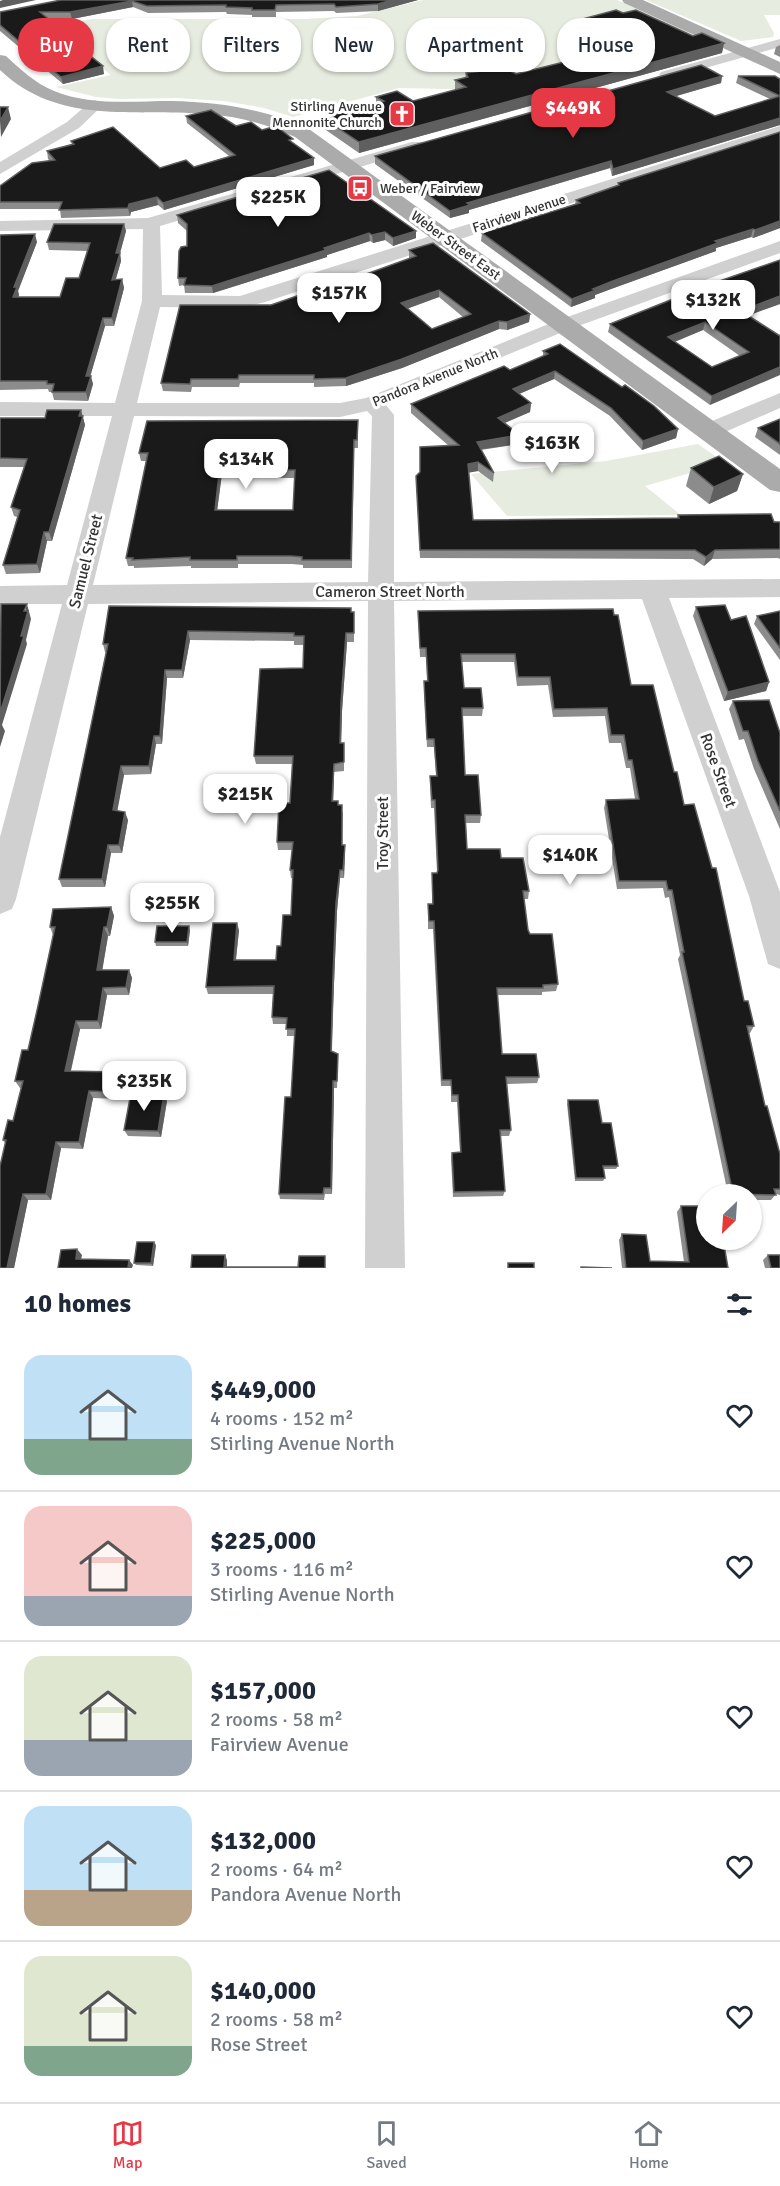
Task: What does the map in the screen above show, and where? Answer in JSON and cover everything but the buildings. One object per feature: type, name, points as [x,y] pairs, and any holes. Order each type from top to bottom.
[{"type":"main road","points":[[630,0],[780,69]]},
{"type":"main road","name":"Weber Street East","points":[[0,60],[31,87],[66,100],[95,105],[216,108],[259,115],[302,133],[780,483]]},
{"type":"street","points":[[648,80],[780,43]]},
{"type":"street","points":[[0,169],[73,124],[95,105]]},
{"type":"street","name":"Fairview Avenue","points":[[152,301],[240,302],[258,298],[780,131]]},
{"type":"street","points":[[0,226],[149,223],[346,164],[429,142]]},
{"type":"street","name":"Samuel Street","points":[[0,899],[152,301],[152,228],[149,223]]},
{"type":"street","name":"Pandora Avenue North","points":[[0,410],[340,410],[372,403],[563,325],[780,247]]},
{"type":"street","points":[[708,431],[780,400]]},
{"type":"street","name":"Troy Street","points":[[372,403],[383,416],[381,591],[385,1268]]},
{"type":"street","name":"Cameron Street North","points":[[0,595],[780,588]]},
{"type":"street","name":"Rose Street","points":[[652,589],[765,896],[780,953]]},
{"type":"shaded area","points":[[423,0],[617,0],[689,32],[655,42],[655,18],[557,18],[557,71],[495,90],[399,88],[293,117],[264,108],[224,101],[177,98],[119,99],[96,97],[56,87],[111,75],[107,72],[190,72],[190,19],[202,19],[202,72],[301,72],[301,19],[313,19],[313,72],[394,72],[394,18],[322,18],[357,16]]},
{"type":"shaded area","points":[[646,0],[780,0],[780,15],[764,15],[774,33],[773,37],[741,41]]},
{"type":"shaded area","points":[[94,19],[106,19],[106,71],[94,61]]},
{"type":"shaded area","points":[[698,444],[725,463],[645,486],[681,515],[507,516],[471,474],[606,461]]},
{"type":"place","name":"Stirling Avenue Mennonite Church","points":[[402,114]]},
{"type":"place","name":"Weber / Fairview","points":[[360,188]]}]
